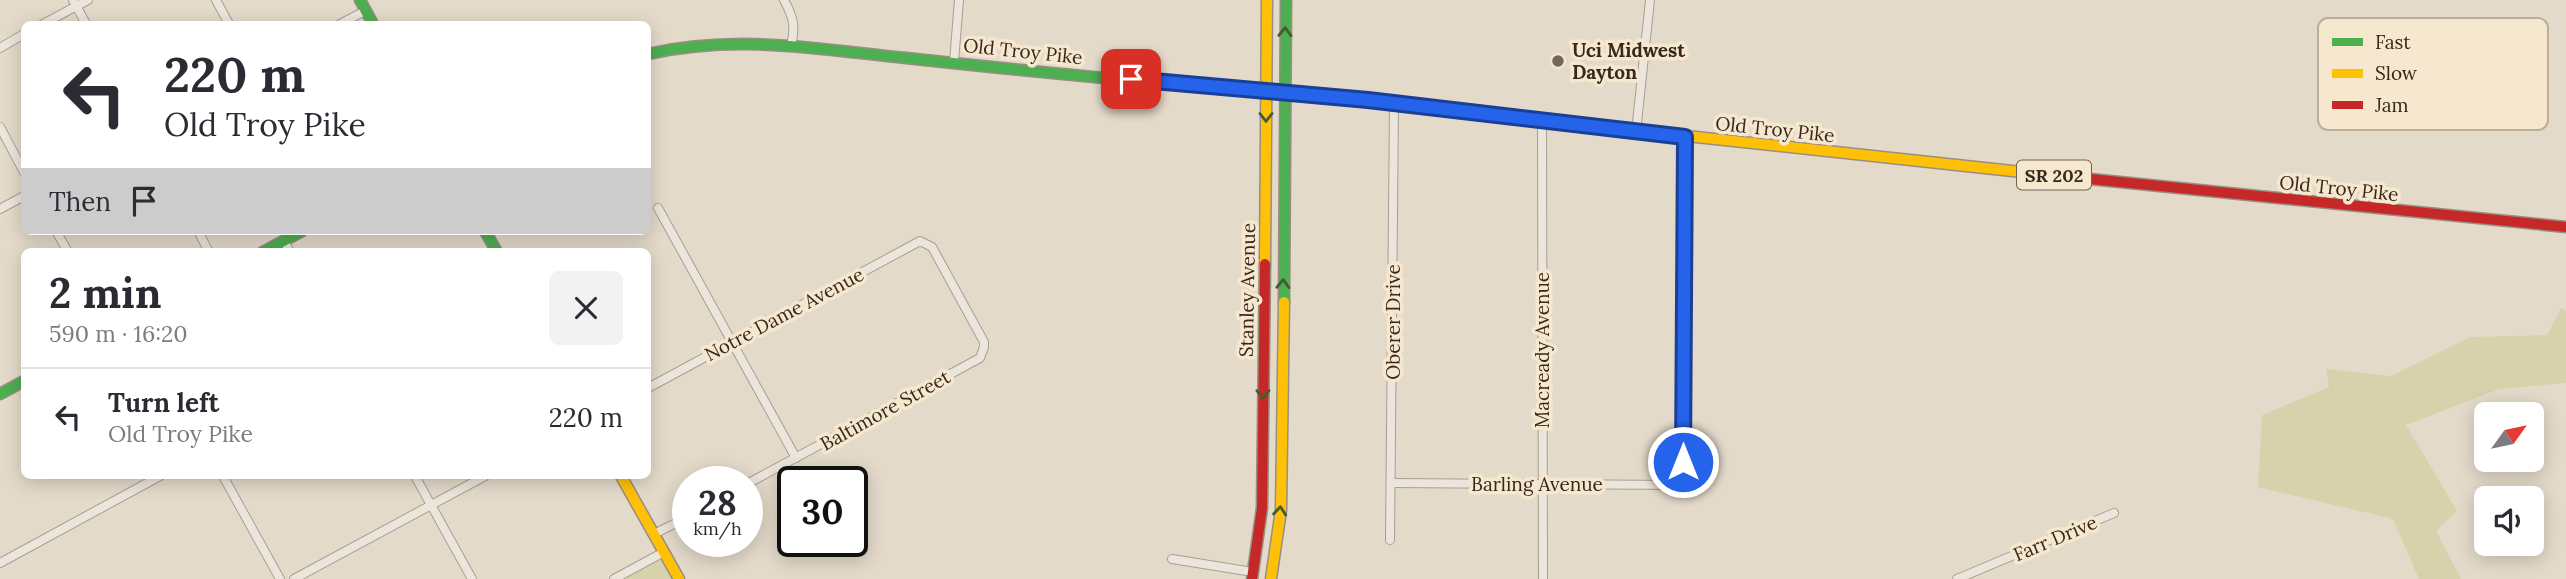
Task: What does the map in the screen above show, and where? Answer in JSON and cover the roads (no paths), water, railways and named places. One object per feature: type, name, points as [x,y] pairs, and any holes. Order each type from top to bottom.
[{"type":"main road","points":[[360,0],[371,21]]},
{"type":"main road","name":"Stanley Avenue","points":[[1252,575],[1262,508],[1264,438],[1267,0]]},
{"type":"main road","name":"Stanley Avenue","points":[[1271,579],[1281,510],[1286,0]]},
{"type":"main road","name":"Old Troy Pike","points":[[651,53],[692,44],[724,42],[791,46],[1394,103],[1685,137],[2566,227]]},
{"type":"main road","points":[[271,248],[295,235]]},
{"type":"main road","points":[[0,394],[21,383]]},
{"type":"main road","points":[[623,479],[679,579]]},
{"type":"street","points":[[48,21],[75,3],[88,0]]},
{"type":"street","points":[[216,0],[227,21]]},
{"type":"street","points":[[784,0],[794,22],[795,32],[791,46]]},
{"type":"street","points":[[954,62],[959,0]]},
{"type":"street","points":[[1636,131],[1650,0]]},
{"type":"street","points":[[75,3],[84,21]]},
{"type":"street","points":[[346,21],[365,11]]},
{"type":"street","points":[[0,48],[21,36]]},
{"type":"street","name":"Oberer Drive","points":[[1390,540],[1394,103]]},
{"type":"street","name":"Macready Avenue","points":[[1542,121],[1543,579]]},
{"type":"street","points":[[0,127],[21,166]]},
{"type":"street","name":"Barling Avenue","points":[[1392,483],[1683,485],[1685,137]]},
{"type":"street","points":[[0,209],[21,198]]},
{"type":"street","points":[[658,208],[796,458]]},
{"type":"street","name":"Notre Dame Avenue","points":[[651,386],[920,240],[932,247],[984,342],[983,353]]},
{"type":"street","points":[[284,241],[288,248]]},
{"type":"street","name":"Baltimore Street","points":[[763,476],[975,361],[983,353]]},
{"type":"street","points":[[0,563],[154,479]]},
{"type":"street","points":[[225,479],[280,579]]},
{"type":"street","points":[[417,479],[472,579]]},
{"type":"street","points":[[295,579],[479,479]]},
{"type":"street","name":"Farr Drive","points":[[1957,579],[2114,513]]},
{"type":"street","points":[[654,534],[672,525]]},
{"type":"street","points":[[614,579],[664,552]]},
{"type":"street","points":[[1172,559],[1252,575]]},
{"type":"place","name":"Uci Midwest Dayton","points":[[1558,61]]}]
